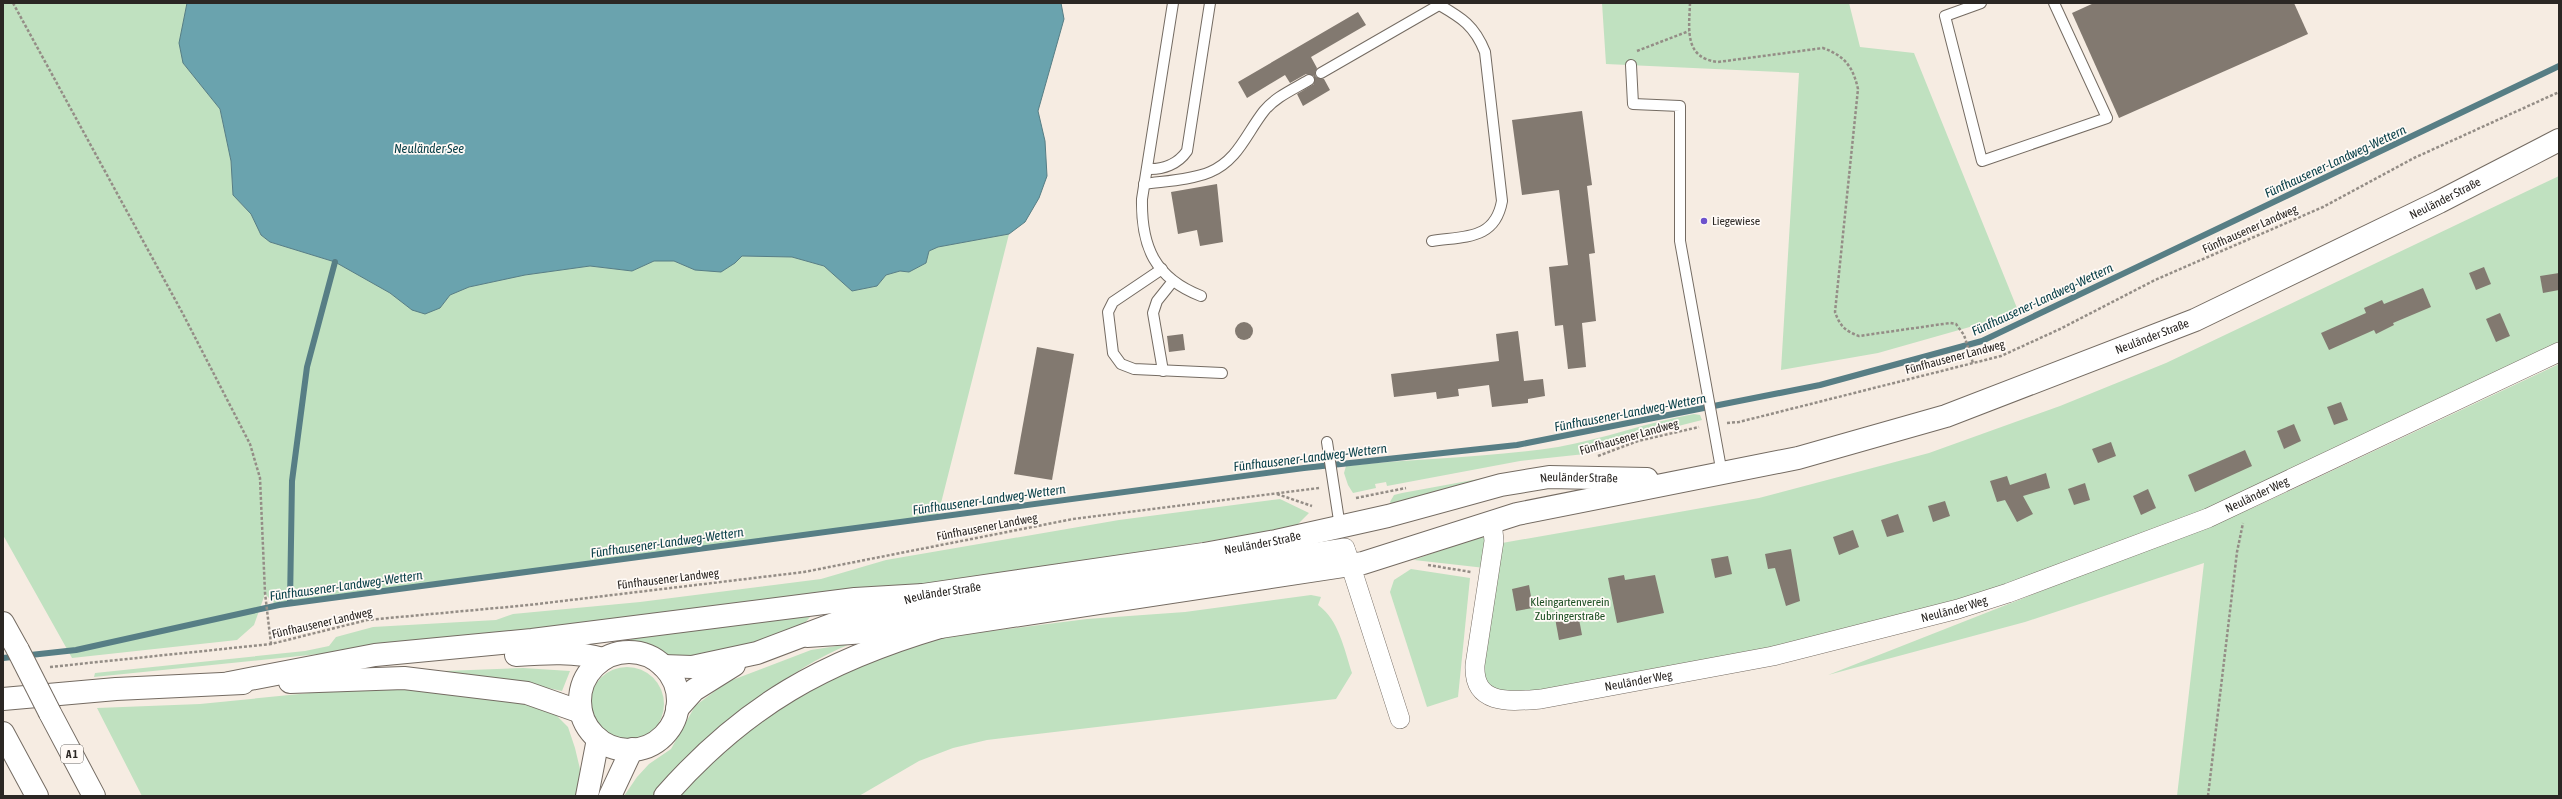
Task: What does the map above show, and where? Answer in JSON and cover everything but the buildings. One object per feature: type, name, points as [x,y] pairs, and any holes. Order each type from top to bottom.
[{"type":"main road","name":"Neuländer Straße","points":[[663,666],[692,667],[757,653],[807,636],[860,614],[923,595],[1204,554],[1345,547],[1385,557],[1492,521],[1540,508],[1722,474],[1798,458],[1946,416],[2195,320],[2438,202],[2559,140]]},
{"type":"main road","name":"Neuländer Straße","points":[[807,636],[940,627],[1345,547],[1478,490],[1528,480],[1563,477],[1668,479],[1722,474]]},
{"type":"main road","points":[[229,683],[375,655],[540,639],[855,599],[923,595]]},
{"type":"main road","name":"A 1","points":[[3,623],[94,796]]},
{"type":"main road","points":[[666,796],[718,742],[776,696],[816,673],[852,657],[940,627]]},
{"type":"main road","name":"Neuländer Straße","points":[[677,709],[675,686],[663,666],[654,660],[634,652],[618,654],[603,660],[591,669],[583,682],[580,697],[581,712],[587,727],[598,739],[614,747],[632,750],[648,746],[661,737],[671,724],[677,709],[694,690],[757,653]]},
{"type":"main road","points":[[229,683],[387,665],[541,653],[588,655],[603,660]]},
{"type":"main road","points":[[3,699],[116,689],[229,683],[404,678],[527,693],[581,712]]},
{"type":"main road","points":[[3,733],[37,796]]},
{"type":"main road","points":[[587,796],[598,739]]},
{"type":"main road","points":[[610,796],[632,750]]},
{"type":"street","name":"Neuländer Weg","points":[[1492,521],[1494,541],[1475,674],[1479,688],[1497,699],[1517,701],[1541,699],[1773,656],[1958,609],[2134,547],[2242,502],[2559,352]]},
{"type":"street","points":[[807,636],[924,611],[1345,547],[1400,719]]},
{"type":"lane","points":[[1173,3],[1144,184],[1142,223],[1144,238],[1148,250],[1162,270],[1174,281],[1201,296]]},
{"type":"lane","points":[[1147,169],[1168,166],[1177,162],[1183,156],[1190,144],[1207,14],[1210,3]]},
{"type":"lane","points":[[1981,3],[1945,16],[1982,161],[2107,118],[2054,3]]},
{"type":"lane","points":[[1321,73],[1437,4],[1469,24],[1479,37],[1485,52],[1502,201],[1500,216],[1491,227],[1478,234],[1432,241]]},
{"type":"lane","points":[[1631,65],[1633,104],[1680,106],[1680,241],[1706,395],[1722,474]]},
{"type":"lane","points":[[1144,184],[1204,174],[1222,166],[1235,155],[1264,110],[1280,97],[1309,80]]},
{"type":"lane","points":[[1162,270],[1114,302],[1108,312],[1113,353],[1121,364],[1134,369],[1222,374]]},
{"type":"lane","points":[[1163,371],[1153,313],[1157,301],[1174,281]]},
{"type":"lane","points":[[1327,442],[1333,487],[1345,547]]},
{"type":"path","points":[[13,3],[184,314],[250,444],[260,478],[265,593],[270,617],[272,644]]},
{"type":"path","points":[[1690,3],[1689,31],[1693,47],[1706,60],[1718,62],[1823,48],[1837,53],[1848,63],[1854,72],[1858,90],[1836,312],[1840,324],[1846,332],[1859,336],[1950,323],[1959,326],[1964,335],[1972,364]]},
{"type":"path","points":[[1631,54],[1689,31]]},
{"type":"path","name":"Fünfhausener Landweg","points":[[1593,458],[1638,441],[1712,420],[1739,422],[2001,356],[2060,329],[2155,280],[2323,207],[2414,158],[2559,92]]},
{"type":"path","name":"Fünfhausener Landweg","points":[[42,667],[272,644],[367,620],[529,605],[804,572],[1074,519],[1333,487]]},
{"type":"path","points":[[1356,498],[1408,487]]},
{"type":"path","points":[[1276,494],[1312,506]]},
{"type":"path","points":[[2208,796],[2237,552],[2243,522]]},
{"type":"path","points":[[1422,564],[1489,575]]},
{"type":"green space","points":[[3,3],[187,3],[183,63],[220,109],[231,161],[233,195],[251,214],[261,235],[270,242],[335,262],[390,293],[412,310],[440,308],[450,295],[469,287],[525,275],[590,266],[632,271],[654,261],[674,261],[695,270],[735,263],[742,256],[792,257],[824,266],[852,291],[877,286],[886,275],[900,271],[909,272],[926,263],[929,251],[938,247],[1009,234],[938,515],[277,606],[265,594],[254,625],[237,640],[72,658],[3,535]]},
{"type":"green space","points":[[1602,3],[1849,3],[1860,47],[1914,53],[2019,313],[1878,353],[1781,370],[1799,73],[1606,64]]},
{"type":"green space","name":"Kleingartenverein Zubringerstraße","points":[[2559,176],[2559,346],[2235,499],[1968,600],[1723,661],[1514,695],[1488,687],[1482,676],[1502,543],[1759,498],[1929,453],[2060,406],[2166,363]]},
{"type":"green space","points":[[2559,364],[2559,796],[2177,796],[2204,563],[2025,622],[1828,675],[2255,507]]},
{"type":"green space","points":[[1694,414],[1700,415],[1702,420],[1631,438],[1585,454],[1520,461],[1387,486],[1386,482],[1375,484],[1376,488],[1353,493],[1348,485],[1344,473],[1346,466],[1478,456],[1558,447],[1592,440],[1660,421]]},
{"type":"green space","points":[[1484,478],[1391,504],[1390,502],[1394,495]]},
{"type":"green space","points":[[1280,499],[1309,513],[1296,526],[997,574],[697,613],[94,677],[95,673],[305,651],[329,646],[336,637],[373,627],[496,620],[513,614],[640,602],[821,579],[886,560],[1119,520]]},
{"type":"green space","points":[[1480,536],[1487,539],[1485,568],[1414,560]]},
{"type":"green space","points":[[1411,569],[1470,578],[1458,697],[1427,707],[1390,592],[1394,580]]},
{"type":"green space","points":[[1311,595],[1321,597],[1318,605],[1325,611],[1336,627],[1352,673],[1336,699],[987,740],[953,748],[919,761],[859,796],[678,796],[697,775],[765,715],[858,663],[931,640],[967,634],[1087,619],[1185,612]]},
{"type":"green space","points":[[805,616],[810,617],[805,623],[728,652],[676,658],[645,645],[632,644],[630,636]]},
{"type":"green space","points":[[850,644],[822,657],[795,673],[770,691],[722,731],[655,796],[624,796],[637,777],[649,764],[671,749],[695,706],[727,682],[811,650]]},
{"type":"green space","points":[[627,667],[641,670],[653,678],[661,690],[664,704],[661,718],[653,730],[641,738],[627,741],[613,738],[601,730],[593,718],[590,704],[593,690],[601,678],[613,670]]},
{"type":"green space","points":[[523,668],[570,671],[562,691],[516,681],[441,673],[444,671]]},
{"type":"green space","points":[[380,686],[521,702],[554,713],[568,727],[575,748],[580,769],[577,796],[142,796],[97,708],[200,704]]},
{"type":"water","name":"Neuländer See","points":[[187,3],[1061,3],[1064,19],[1038,111],[1045,141],[1047,176],[1039,198],[1025,222],[1009,234],[938,247],[929,251],[926,263],[909,272],[900,271],[886,275],[877,286],[852,291],[824,266],[792,257],[742,256],[735,263],[721,272],[695,270],[674,261],[654,261],[632,271],[590,266],[525,275],[469,287],[450,295],[440,308],[425,314],[412,310],[390,293],[335,262],[270,242],[261,235],[251,214],[233,195],[231,161],[220,109],[183,63],[179,43]]},
{"type":"waterway","name":"Fünfhausener-Landweg-Wettern","points":[[3,658],[76,650],[279,605],[1304,468],[1517,445],[1820,385],[1982,341],[2559,66]]},
{"type":"waterway","points":[[290,603],[292,481],[307,367],[335,262]]},
{"type":"place","name":"Liegewiese","points":[[1704,221]]}]
